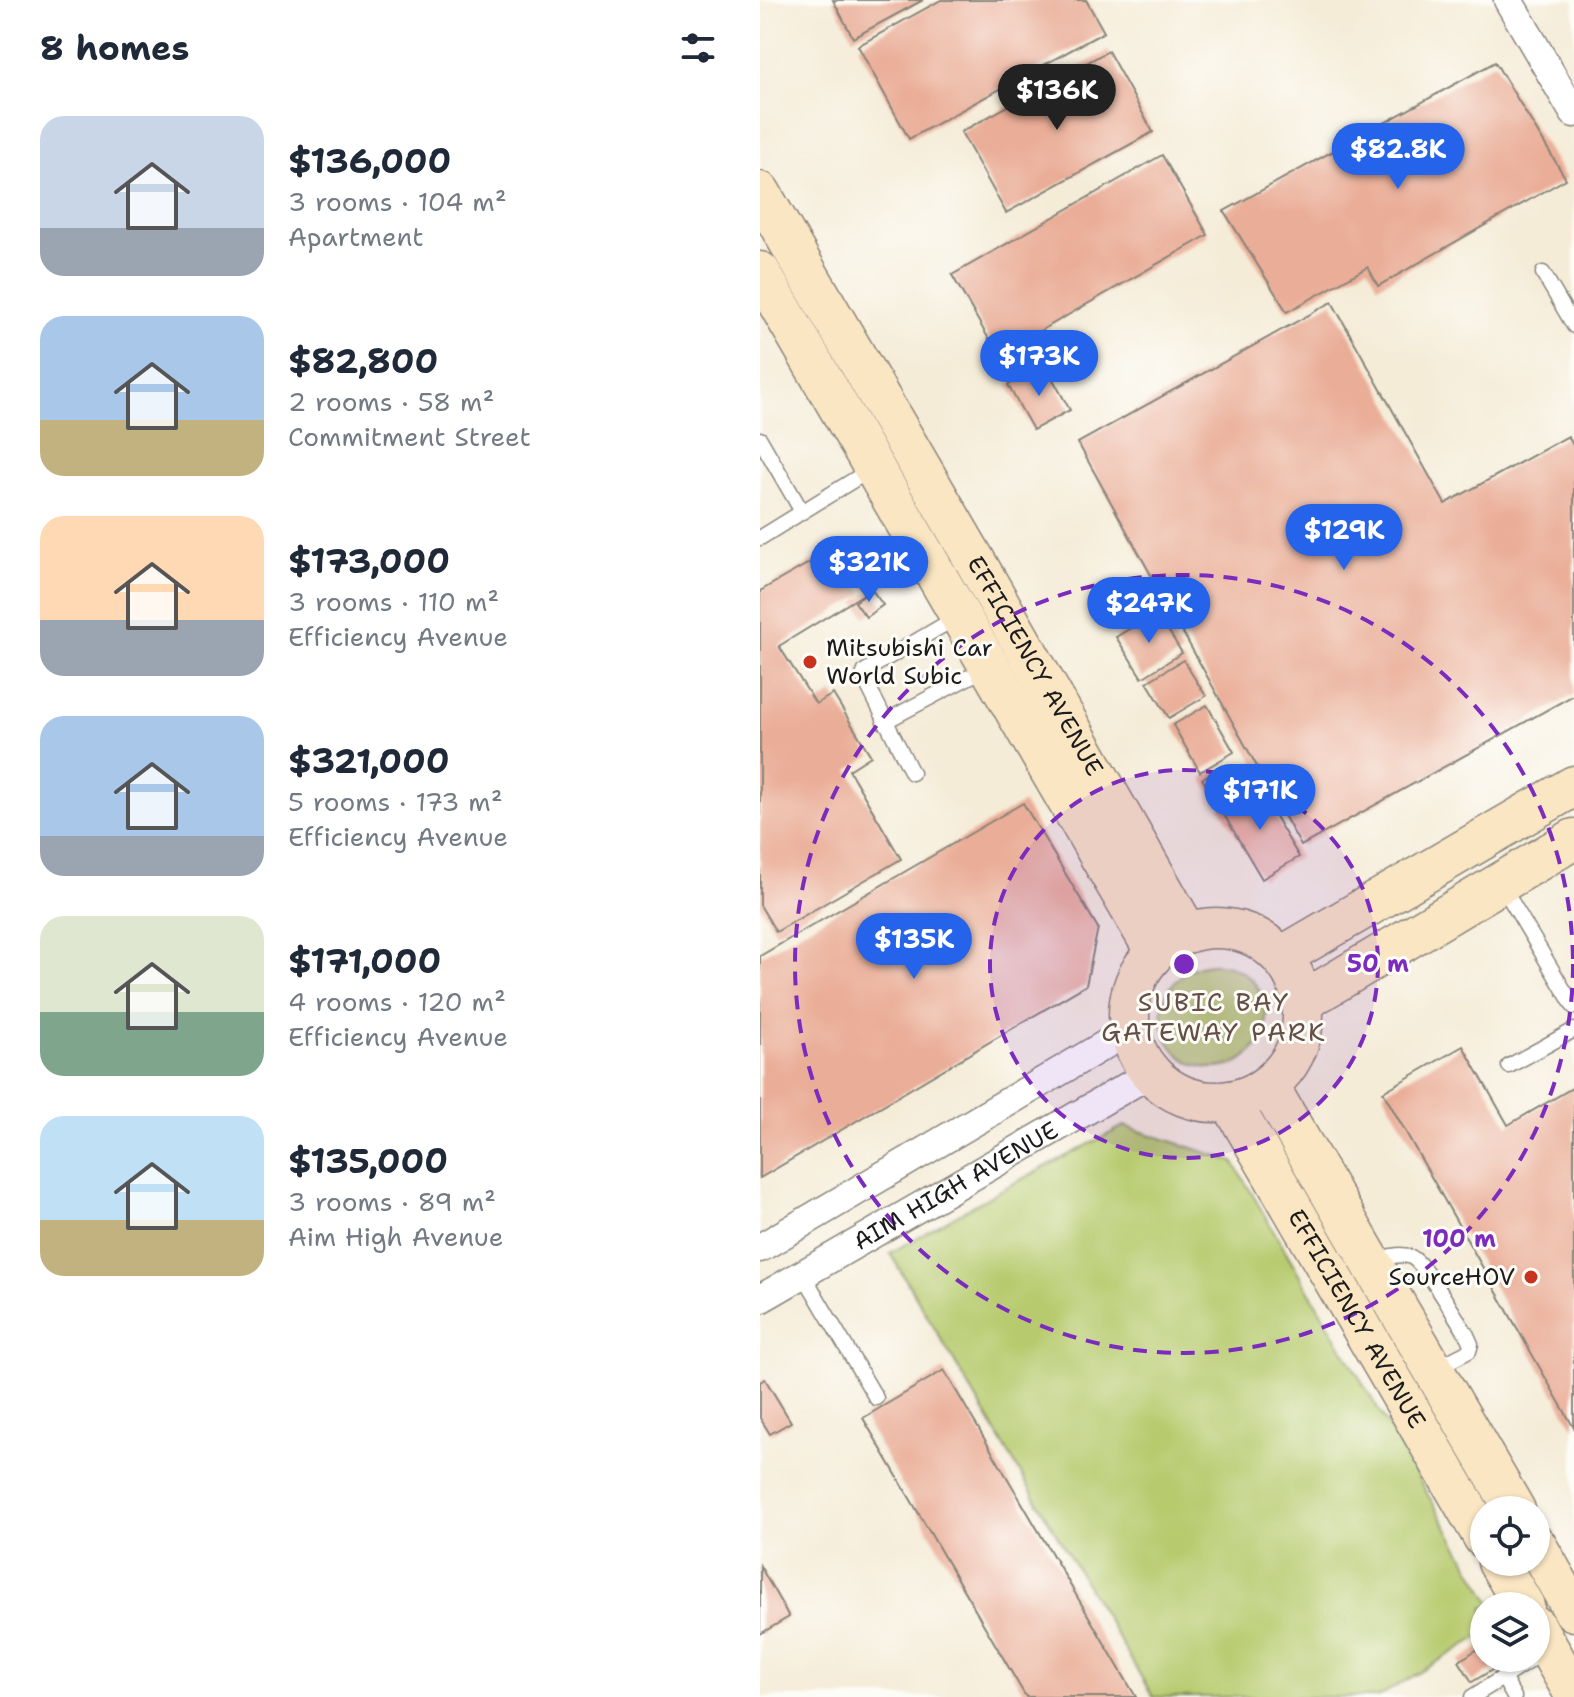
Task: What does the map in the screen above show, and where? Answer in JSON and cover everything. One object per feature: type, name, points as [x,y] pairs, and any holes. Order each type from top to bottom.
[{"type":"street","points":[[1508,0],[1574,113]]},
{"type":"street","name":"EFFICIENCY AVENUE","points":[[760,192],[891,458],[959,616],[1171,942]]},
{"type":"street","name":"EFFICIENCY AVENUE","points":[[760,272],[891,458],[974,559],[1171,942]]},
{"type":"street","points":[[1281,957],[1574,786]]},
{"type":"street","points":[[1302,1002],[1574,839]]},
{"type":"street","points":[[1207,928],[1227,928],[1256,938],[1281,957],[1295,977],[1303,1020],[1293,1057],[1268,1085],[1257,1093],[1213,1103],[1179,1094],[1151,1073],[1134,1046],[1128,1013],[1135,980],[1171,942],[1207,928]]},
{"type":"street","name":"AIM HIGH AVENUE","points":[[760,1248],[1130,1030]]},
{"type":"street","name":"AIM HIGH AVENUE","points":[[760,1299],[1151,1073]]},
{"type":"street","name":"EFFICIENCY AVENUE","points":[[1268,1085],[1507,1496]]},
{"type":"street","name":"EFFICIENCY AVENUE","points":[[1230,1101],[1470,1514]]},
{"type":"street","points":[[1550,1569],[1574,1611]]},
{"type":"street","points":[[1550,1662],[1574,1693]]},
{"type":"lane","points":[[1543,273],[1574,326]]},
{"type":"lane","points":[[760,439],[801,510]]},
{"type":"lane","points":[[760,538],[801,510],[891,458]]},
{"type":"lane","points":[[912,773],[863,682],[865,671],[959,616]]},
{"type":"lane","points":[[884,722],[990,666]]},
{"type":"lane","points":[[1500,883],[1574,1007]]},
{"type":"lane","points":[[1509,1066],[1574,1030]]},
{"type":"lane","points":[[803,1274],[876,1398]]},
{"type":"lane","points":[[1472,1697],[1511,1672]]},
{"type":"lane","points":[[1504,1679],[1514,1697]]},
{"type":"green space","points":[[1214,964],[1234,968],[1251,979],[1262,996],[1266,1016],[1262,1036],[1251,1053],[1234,1064],[1214,1068],[1194,1064],[1177,1053],[1166,1036],[1162,1016],[1166,996],[1177,979],[1194,968]]},
{"type":"green space","points":[[1124,1126],[1233,1161],[1470,1567],[1470,1576],[1475,1576],[1485,1592],[1470,1592],[1470,1642],[1378,1697],[1153,1697],[890,1253],[1001,1190]]},
{"type":"building","points":[[833,0],[923,0],[853,38]]},
{"type":"building","points":[[941,0],[1086,0],[1104,32],[909,139],[858,46]]},
{"type":"building","points":[[1108,51],[1153,132],[1006,213],[961,132]]},
{"type":"building","points":[[1495,62],[1566,179],[1378,286],[1368,267],[1287,312],[1224,211]]},
{"type":"building","points":[[1162,155],[1208,235],[998,355],[952,275]]},
{"type":"building","points":[[1332,302],[1445,504],[1568,436],[1574,447],[1574,695],[1301,846],[1078,443]]},
{"type":"building","points":[[1045,365],[1070,410],[1033,430],[1008,385]]},
{"type":"building","points":[[837,547],[864,594],[779,646],[816,704],[833,694],[871,756],[849,770],[901,859],[776,932],[760,905],[760,591]]},
{"type":"building","points":[[872,590],[883,605],[866,617],[855,602]]},
{"type":"building","points":[[1157,612],[1182,653],[1142,678],[1116,637]]},
{"type":"building","points":[[1183,660],[1206,696],[1169,718],[1147,682]]},
{"type":"building","points":[[1207,705],[1234,752],[1200,772],[1173,725]]},
{"type":"building","points":[[1217,768],[1227,782],[1212,793],[1202,779]]},
{"type":"building","points":[[1257,786],[1299,857],[1262,879],[1220,808]]},
{"type":"building","points":[[1023,803],[1098,928],[1086,985],[760,1178],[760,956]]},
{"type":"building","name":"SourceHOV","points":[[1463,1046],[1508,1125],[1574,1087],[1574,1428],[1383,1092]]},
{"type":"building","points":[[944,1370],[1136,1697],[1026,1697],[863,1418]]},
{"type":"building","points":[[765,1379],[791,1422],[770,1434],[760,1418],[760,1382]]},
{"type":"building","points":[[760,1566],[789,1617],[760,1634]]},
{"type":"building","points":[[1470,1654],[1470,1672],[1489,1672],[1472,1682],[1459,1661]]},
{"type":"place","name":"Mitsubishi Car World Subic","points":[[810,662]]},
{"type":"place","name":"SourceHOV","points":[[1531,1277]]},
{"type":"district","name":"SUBIC BAY GATEWAY PARK","points":[[1214,1017]]}]
